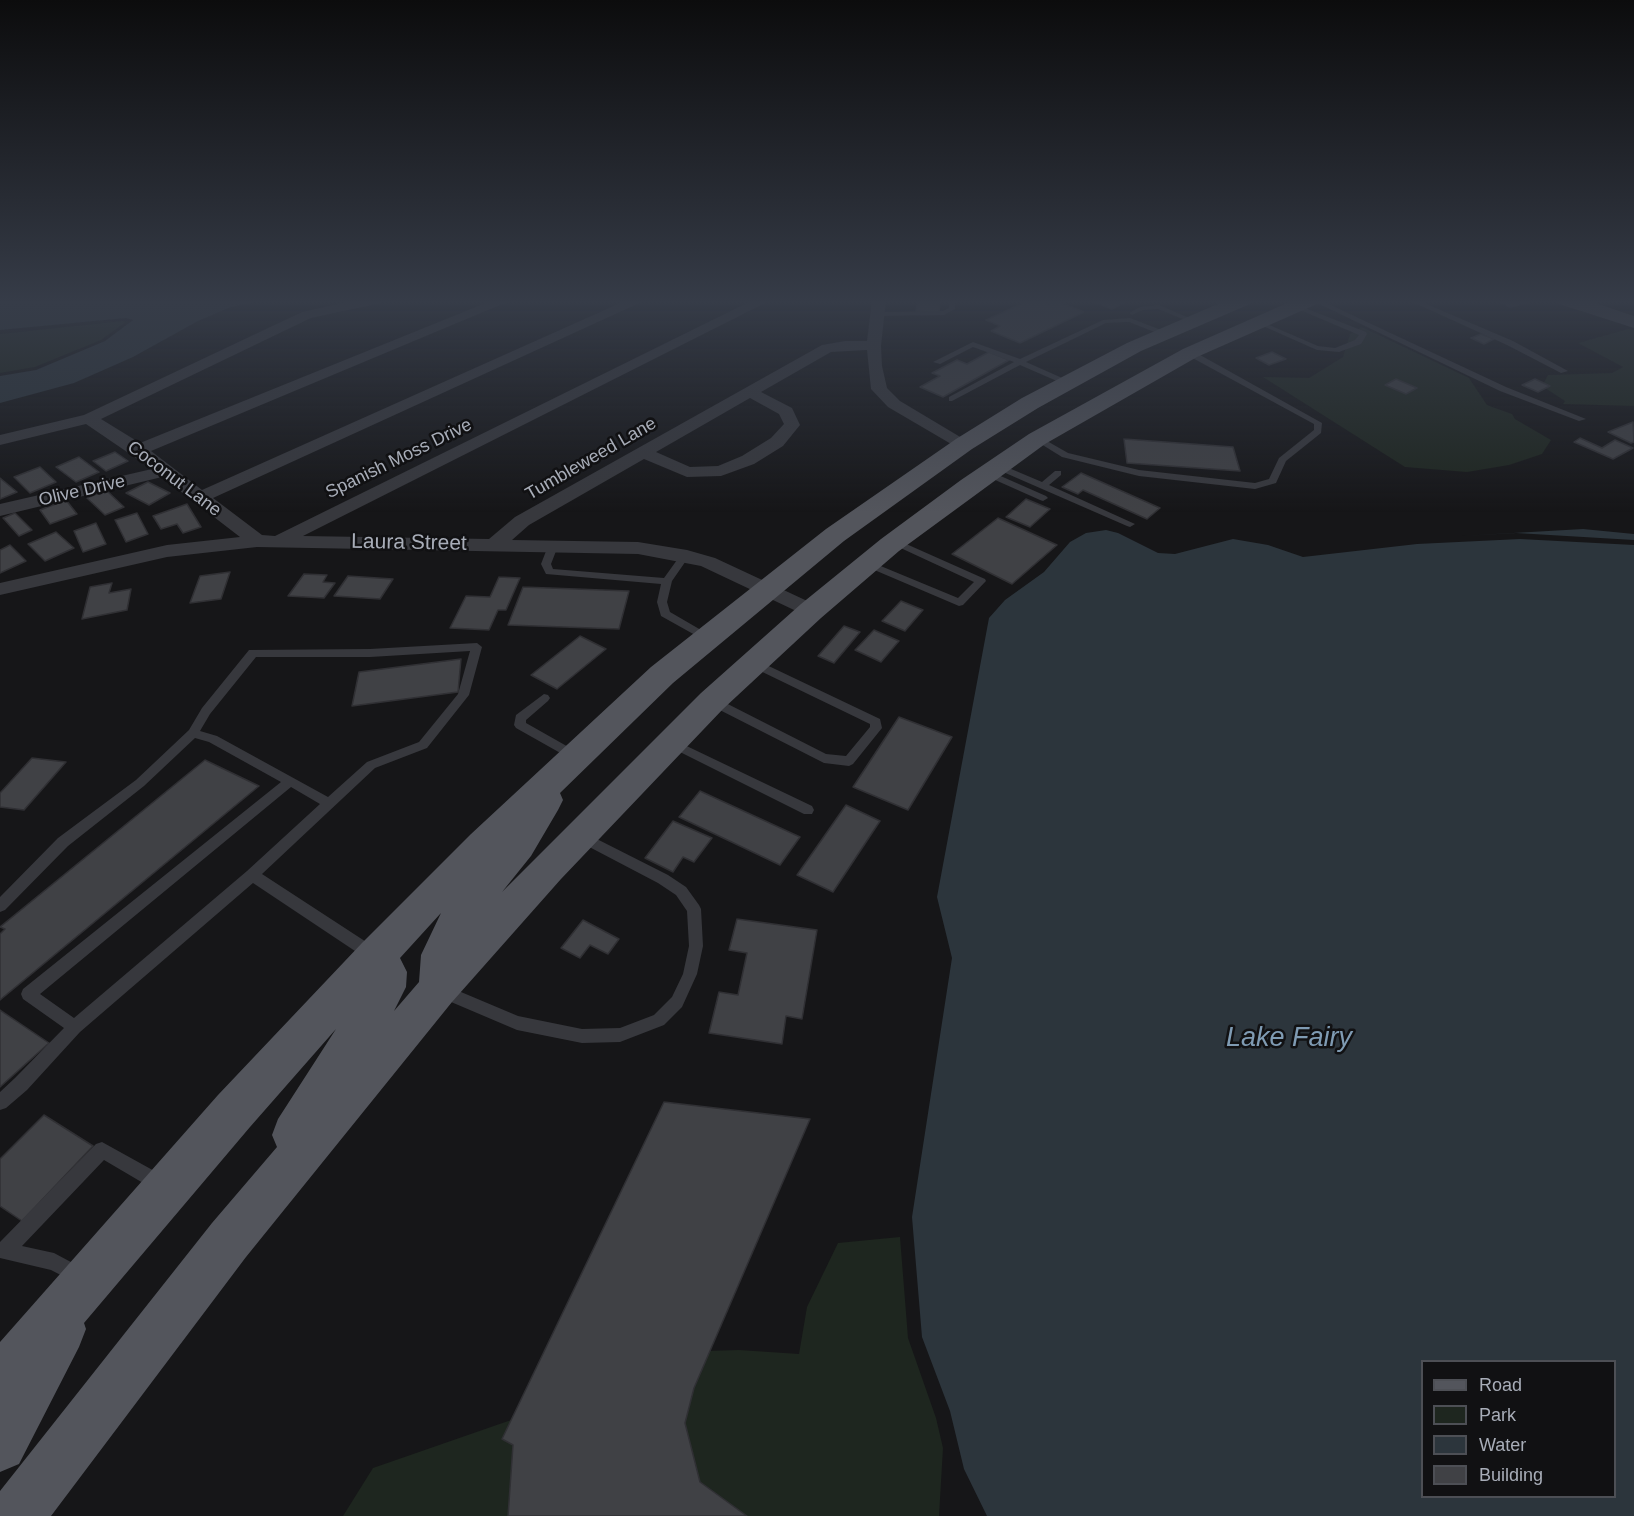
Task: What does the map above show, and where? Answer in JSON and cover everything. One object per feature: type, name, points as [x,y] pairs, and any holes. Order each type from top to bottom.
[{"type":"main road","points":[[0,1382],[167,1188],[376,956],[484,844],[574,756],[662,675],[766,588],[888,495],[964,444],[1077,377],[1092,371]]},
{"type":"main road","points":[[16,1516],[237,1229],[438,989],[671,742],[811,610],[884,550],[992,470],[1137,371]]},
{"type":"main road","points":[[1037,439],[1031,435],[1032,424],[1053,409],[1077,377]]},
{"type":"main road","points":[[884,550],[927,496],[963,465],[968,457],[964,444]]},
{"type":"main road","points":[[438,989],[441,955],[458,919],[518,846],[574,756]]},
{"type":"main road","points":[[237,1229],[386,987],[387,972],[376,956]]},
{"type":"main road","points":[[0,1445],[87,1280]]},
{"type":"street","points":[[0,440],[89,419],[188,371]]},
{"type":"street","points":[[139,450],[332,371]]},
{"type":"street","points":[[201,497],[482,371]]},
{"type":"street","name":"Spanish Moss Drive","points":[[278,541],[621,371]]},
{"type":"street","name":"Tumbleweed Lane","points":[[494,545],[522,521],[785,371]]},
{"type":"street","points":[[875,371],[876,380],[886,397],[894,404],[964,444]]},
{"type":"street","points":[[642,452],[687,472],[721,471],[748,460],[777,442],[792,425],[786,411],[748,391]]},
{"type":"street","name":"Coconut Lane","points":[[89,419],[139,450],[257,541]]},
{"type":"street","name":"Olive Drive","points":[[0,510],[165,471]]},
{"type":"street","name":"Laura Street","points":[[0,589],[167,551],[257,541],[638,548],[686,555],[708,562],[811,610]]},
{"type":"lane","points":[[952,399],[1004,371]]},
{"type":"lane","points":[[1053,371],[1077,377]]},
{"type":"lane","points":[[1037,439],[1065,455],[1139,473],[1255,486],[1273,481],[1282,460],[1318,431],[1318,423],[1265,371]]},
{"type":"lane","points":[[1464,371],[1503,389],[1582,419]]},
{"type":"lane","points":[[992,470],[1043,486],[1130,524]]},
{"type":"lane","points":[[992,470],[1044,498]]},
{"type":"lane","points":[[1043,486],[1058,473]]},
{"type":"lane","points":[[553,546],[546,564],[549,572],[668,581]]},
{"type":"lane","points":[[884,550],[981,581],[959,603],[884,550]]},
{"type":"lane","points":[[686,555],[668,581],[662,602],[665,614],[708,637]]},
{"type":"lane","points":[[0,906],[63,842],[140,783],[193,733],[206,711],[253,653],[370,653],[477,647],[463,695],[423,745],[371,765],[252,875],[75,1027],[21,1084],[0,1102]]},
{"type":"lane","points":[[712,701],[824,758],[849,760],[876,728],[876,722],[754,663]]},
{"type":"lane","points":[[544,699],[520,718],[520,725],[574,756]]},
{"type":"lane","points":[[193,733],[213,739],[329,804]]},
{"type":"lane","points":[[671,742],[808,810]]},
{"type":"lane","points":[[75,1027],[28,994],[290,781]]},
{"type":"lane","points":[[438,989],[517,1023],[582,1036],[620,1035],[659,1020],[677,1002],[690,974],[696,946],[694,909],[681,891],[672,885],[580,836]]},
{"type":"lane","points":[[252,875],[376,956]]},
{"type":"lane","points":[[3,1251],[102,1150],[167,1188]]},
{"type":"lane","points":[[3,1251],[54,1262],[87,1280]]},
{"type":"green space","points":[[1321,371],[1454,371],[1469,378],[1487,405],[1512,414],[1515,419],[1551,440],[1542,454],[1509,465],[1467,472],[1405,467],[1263,377],[1309,378]]},
{"type":"green space","points":[[1616,371],[1634,371],[1634,406],[1563,404],[1565,401],[1542,386],[1548,375],[1612,373]]},
{"type":"green space","points":[[900,1237],[908,1338],[936,1418],[943,1448],[939,1516],[343,1516],[373,1468],[514,1419],[638,1353],[739,1350],[799,1354],[807,1307],[838,1243]]},
{"type":"water","points":[[32,371],[102,371],[74,383],[0,403],[0,376]]},
{"type":"water","points":[[1583,529],[1634,534],[1634,540],[1516,533],[1461,536]]},
{"type":"water","name":"Lake Fairy","points":[[1106,530],[1118,533],[1158,553],[1175,554],[1233,539],[1268,545],[1303,557],[1417,544],[1520,539],[1634,545],[1634,1516],[987,1516],[964,1469],[950,1411],[922,1337],[912,1217],[952,958],[937,897],[989,618],[1005,600],[1044,572],[1070,542],[1086,533]]},
{"type":"building","points":[[936,371],[990,371],[943,397],[920,387],[940,376],[932,373]]},
{"type":"building","points":[[1396,379],[1417,388],[1406,394],[1385,385]]},
{"type":"building","points":[[1535,379],[1550,386],[1538,392],[1522,385]]},
{"type":"building","points":[[1633,422],[1634,442],[1631,443],[1608,432]]},
{"type":"building","points":[[1580,438],[1602,448],[1615,440],[1633,448],[1613,459],[1574,442]]},
{"type":"building","points":[[1124,439],[1233,447],[1240,471],[1127,463]]},
{"type":"building","points":[[115,452],[128,461],[106,471],[93,461]]},
{"type":"building","points":[[79,457],[99,472],[76,482],[56,467]]},
{"type":"building","points":[[40,467],[56,482],[30,493],[14,477]]},
{"type":"building","points":[[1081,473],[1160,508],[1147,519],[1083,490],[1078,494],[1062,487]]},
{"type":"building","points":[[0,478],[17,492],[0,499]]},
{"type":"building","points":[[148,482],[170,493],[149,505],[126,493]]},
{"type":"building","points":[[106,490],[124,507],[105,515],[87,498]]},
{"type":"building","points":[[1026,499],[1050,509],[1030,527],[1006,517]]},
{"type":"building","points":[[66,500],[77,514],[50,524],[40,510]]},
{"type":"building","points":[[187,504],[201,527],[183,533],[177,524],[161,529],[153,516]]},
{"type":"building","points":[[15,513],[32,530],[19,536],[3,518]]},
{"type":"building","points":[[137,513],[148,534],[126,542],[115,520]]},
{"type":"building","points":[[998,518],[1057,545],[1012,584],[952,554]]},
{"type":"building","points":[[96,523],[106,544],[83,552],[74,531]]},
{"type":"building","points":[[56,532],[74,548],[45,561],[28,544]]},
{"type":"building","points":[[10,545],[26,561],[0,573],[0,550]]},
{"type":"building","points":[[230,572],[221,599],[190,603],[200,576]]},
{"type":"building","points":[[304,574],[327,575],[323,582],[335,583],[324,598],[288,596]]},
{"type":"building","points":[[348,576],[393,579],[380,599],[334,596]]},
{"type":"building","points":[[499,577],[520,578],[506,610],[498,610],[489,630],[450,628],[466,596],[490,597]]},
{"type":"building","points":[[112,583],[109,593],[131,589],[127,610],[82,619],[90,587]]},
{"type":"building","points":[[523,587],[629,591],[619,629],[508,625]]},
{"type":"building","points":[[901,601],[923,610],[905,631],[882,621]]},
{"type":"building","points":[[844,626],[860,632],[834,663],[818,656]]},
{"type":"building","points":[[874,630],[899,641],[881,662],[855,650]]},
{"type":"building","points":[[580,636],[606,649],[557,689],[531,675]]},
{"type":"building","points":[[461,659],[458,692],[352,706],[359,672]]},
{"type":"building","points":[[899,717],[952,737],[908,810],[853,787]]},
{"type":"building","points":[[32,758],[66,762],[24,810],[0,807],[0,793]]},
{"type":"building","points":[[205,760],[259,786],[0,1000],[0,934],[5,929],[0,927]]},
{"type":"building","points":[[700,791],[800,837],[780,865],[679,817]]},
{"type":"building","points":[[846,805],[880,821],[833,892],[797,875]]},
{"type":"building","points":[[673,821],[712,838],[694,862],[683,857],[673,872],[645,858]]},
{"type":"building","points":[[737,919],[817,930],[802,1019],[786,1016],[782,1044],[709,1033],[719,992],[738,995],[747,953],[729,950]]},
{"type":"building","points":[[583,920],[619,939],[608,954],[590,945],[580,958],[561,948]]},
{"type":"building","points":[[0,1010],[49,1043],[0,1087]]},
{"type":"building","points":[[664,1102],[810,1119],[694,1388],[685,1423],[700,1482],[747,1516],[508,1516],[513,1445],[502,1439]]},
{"type":"building","points":[[44,1115],[93,1146],[22,1221],[0,1206],[0,1159]]}]
